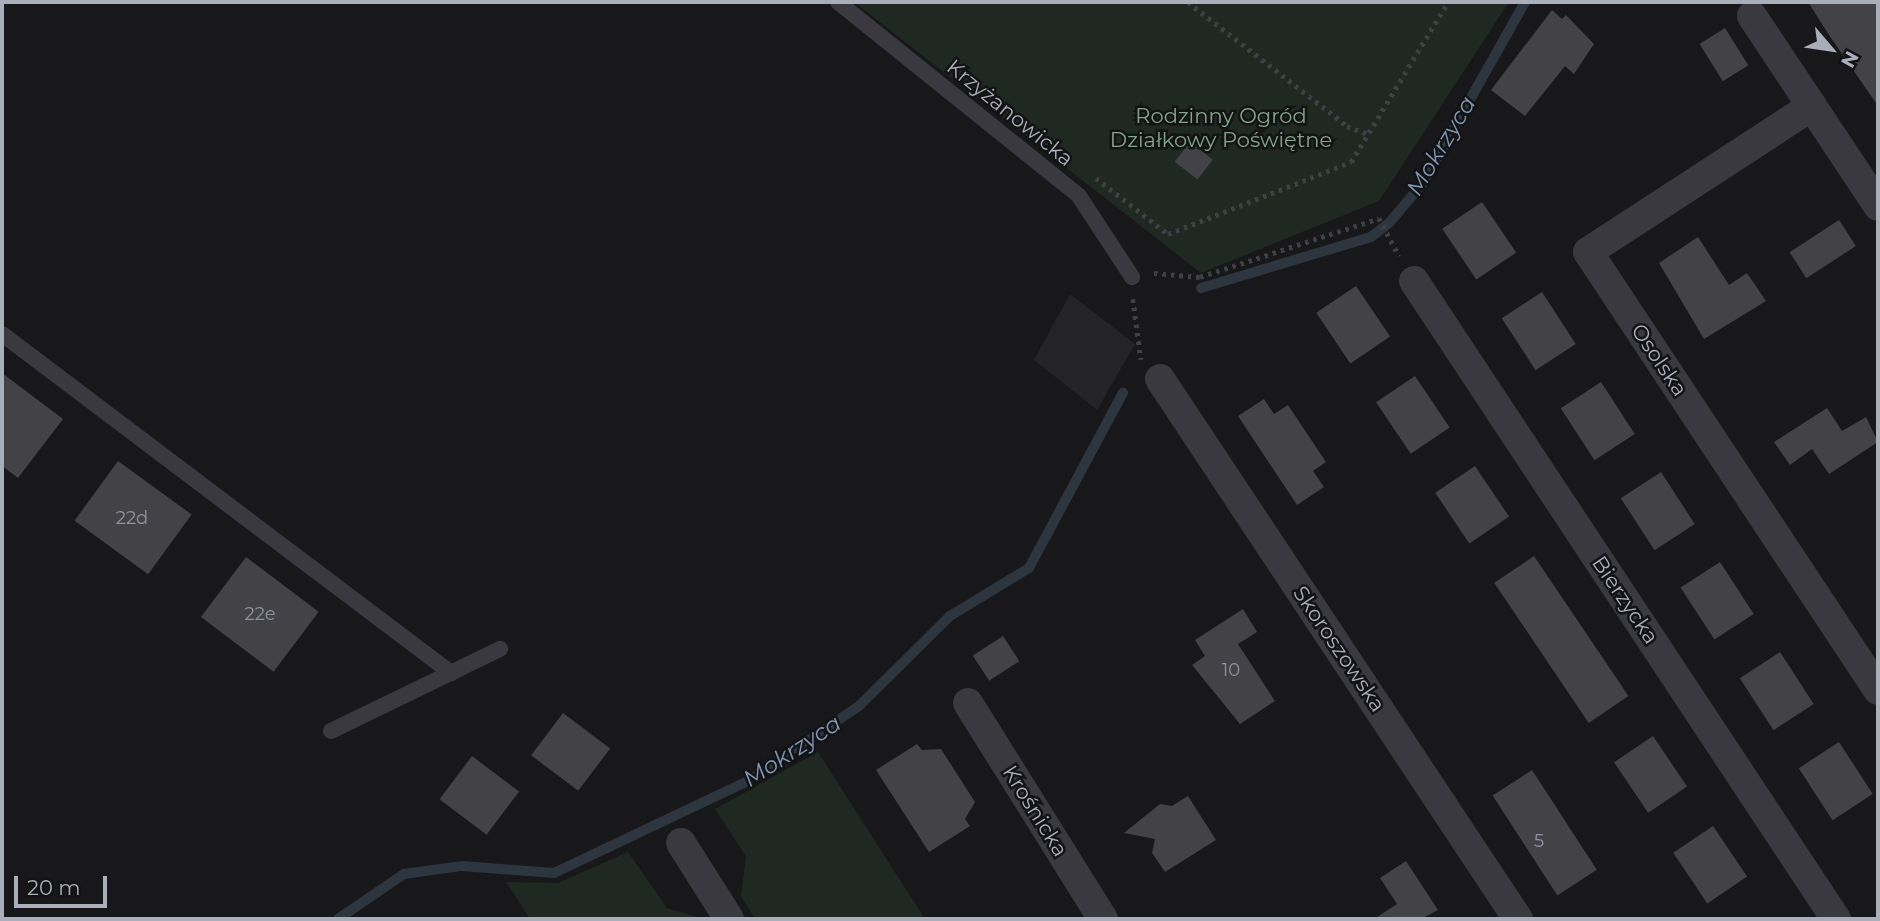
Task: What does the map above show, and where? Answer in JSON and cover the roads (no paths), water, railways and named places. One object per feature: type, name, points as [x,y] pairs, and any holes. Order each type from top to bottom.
[{"type":"street","points":[[1752,16],[1878,206]]},
{"type":"street","name":"Osolska","points":[[1812,106],[1588,253],[1878,690]]},
{"type":"street","name":"Bierzycka","points":[[1414,281],[1836,919]]},
{"type":"street","name":"Skoroszowska","points":[[1160,379],[1518,919]]},
{"type":"street","name":"Krośnicka","points":[[968,703],[1103,919]]},
{"type":"street","points":[[681,843],[729,919]]},
{"type":"lane","name":"Krzyżanowicka","points":[[838,2],[1079,196],[1132,277]]},
{"type":"lane","points":[[2,334],[451,673]]},
{"type":"lane","points":[[331,731],[500,649]]},
{"type":"waterway","name":"Mokrzyca","points":[[1201,288],[1371,237],[1390,222],[1423,183],[1525,2]]},
{"type":"waterway","name":"Mokrzyca","points":[[338,919],[404,874],[462,866],[554,873],[750,780],[859,706],[950,616],[1029,568],[1123,393]]},
{"type":"park label","name":"Rodzinny Ogród Działkowy Poświętne","points":[[1221,128]]}]
